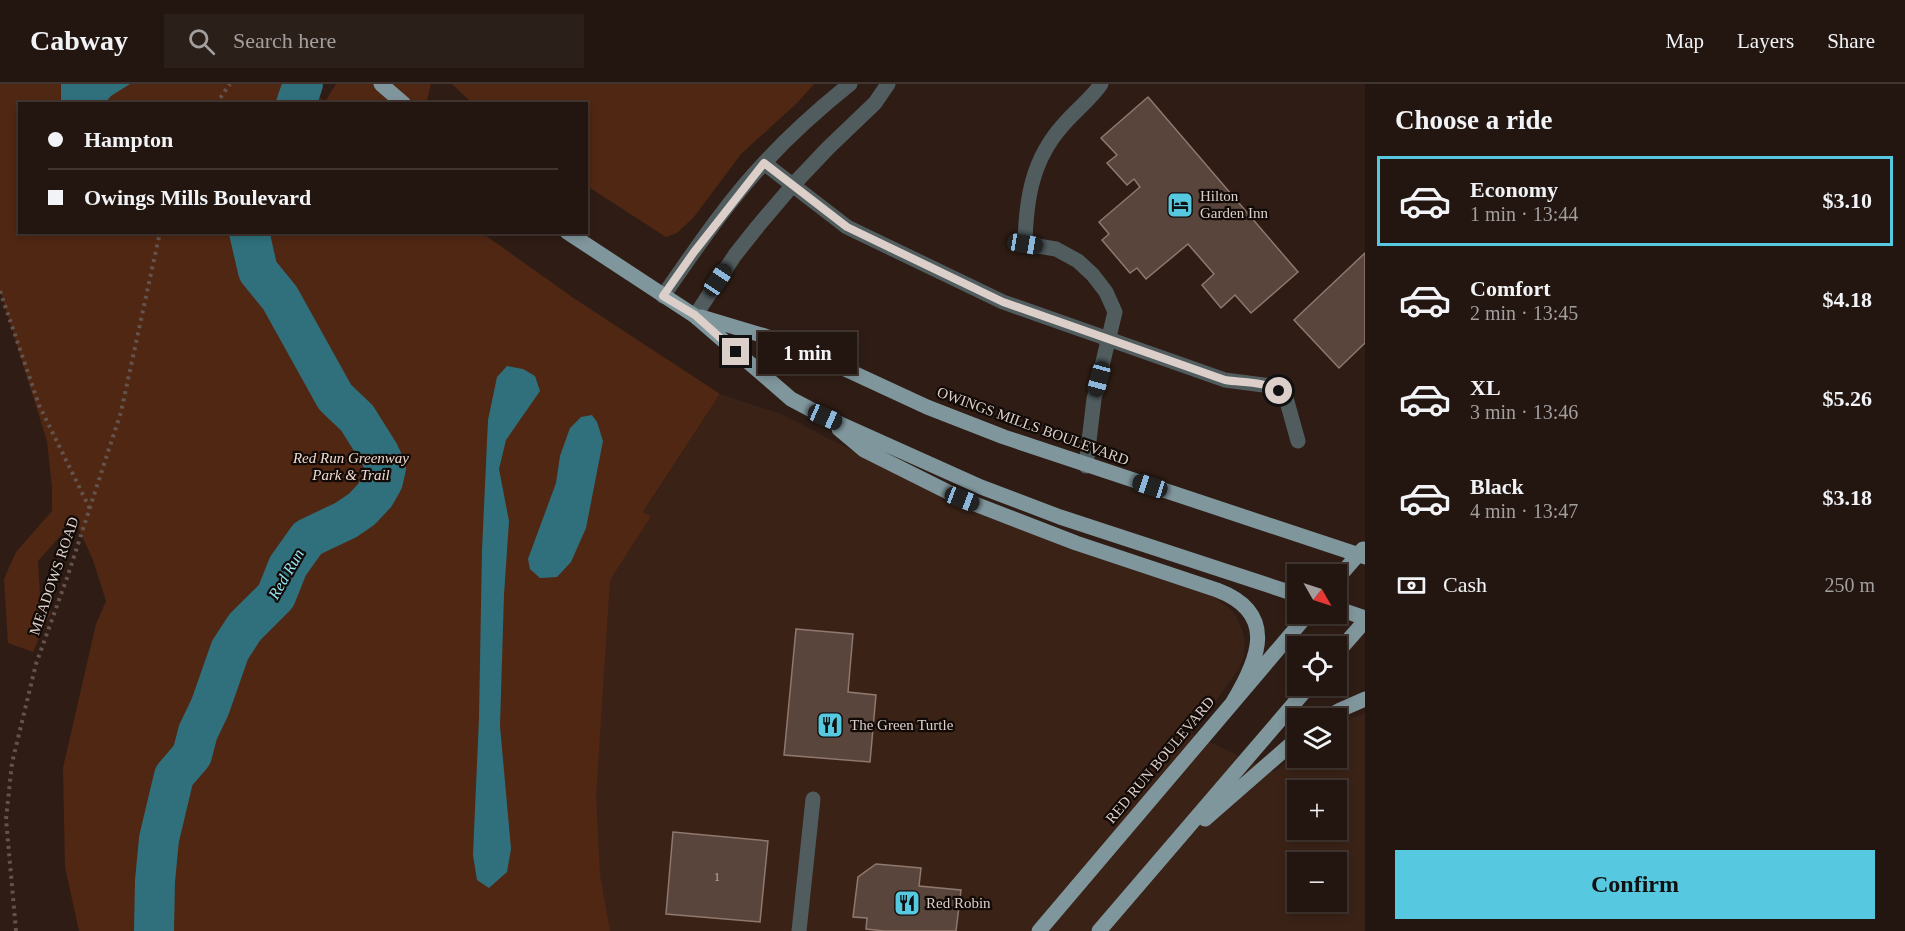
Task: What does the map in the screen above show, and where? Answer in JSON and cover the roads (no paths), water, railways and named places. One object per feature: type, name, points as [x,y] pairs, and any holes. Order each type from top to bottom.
[{"type":"main road","points":[[381,84],[402,102]]},
{"type":"main road","name":"OWINGS MILLS BOULEVARD","points":[[570,234],[695,315],[791,399],[825,417],[981,487],[1060,518],[1287,591]]},
{"type":"main road","name":"OWINGS MILLS BOULEVARD","points":[[695,315],[765,336],[819,357],[927,407],[1004,437],[1086,466],[1363,553]]},
{"type":"main road","points":[[825,417],[864,450],[962,499],[1076,543],[1228,594],[1237,600],[1245,606],[1253,621],[1258,648],[1248,677],[1233,702]]},
{"type":"main road","points":[[1347,569],[1363,553]]},
{"type":"main road","points":[[1347,612],[1365,619],[1347,641]]},
{"type":"main road","name":"RED RUN BOULEVARD","points":[[1039,931],[1299,624]]},
{"type":"main road","points":[[1099,931],[1300,696]]},
{"type":"main road","points":[[1345,708],[1365,699]]},
{"type":"main road","points":[[1162,856],[1287,748]]},
{"type":"street","points":[[663,296],[700,244],[764,163],[809,117],[850,84]]},
{"type":"street","points":[[695,315],[735,255],[792,186],[875,103],[888,84]]},
{"type":"street","points":[[1086,466],[1094,399],[1115,312],[1106,292],[1078,261],[1056,249],[1025,244],[1026,209],[1032,177],[1046,150],[1062,126],[1101,84]]},
{"type":"street","points":[[764,163],[847,227],[1003,302],[1225,380],[1271,386],[1286,398],[1298,441]]},
{"type":"street","points":[[799,931],[813,799]]},
{"type":"water","points":[[61,84],[130,84],[106,102],[61,102]]},
{"type":"water","points":[[507,366],[523,369],[535,376],[540,391],[506,440],[499,469],[509,521],[500,726],[511,849],[507,872],[489,888],[477,880],[473,855],[479,718],[482,550],[488,420],[497,377]]},
{"type":"water","points":[[592,415],[597,422],[603,441],[586,528],[571,562],[557,577],[540,578],[530,569],[528,559],[556,483],[560,456],[570,428],[581,417]]},
{"type":"waterway","name":"Red Run","points":[[297,102],[303,84]]},
{"type":"waterway","name":"Red Run","points":[[154,931],[159,839],[174,776],[192,755],[198,732],[210,707],[230,650],[245,627],[276,596],[288,566],[308,538],[346,520],[362,509],[375,495],[383,481],[386,468],[357,418],[335,397],[280,298],[258,271],[249,234]]},
{"type":"place","name":"Hilton Garden Inn","points":[[1180,205]]},
{"type":"place","name":"The Green Turtle","points":[[830,725]]},
{"type":"place","name":"Red Robin","points":[[907,903]]},
{"type":"park label","name":"Red Run Greenway Park & Trail","points":[[351,466]]}]
